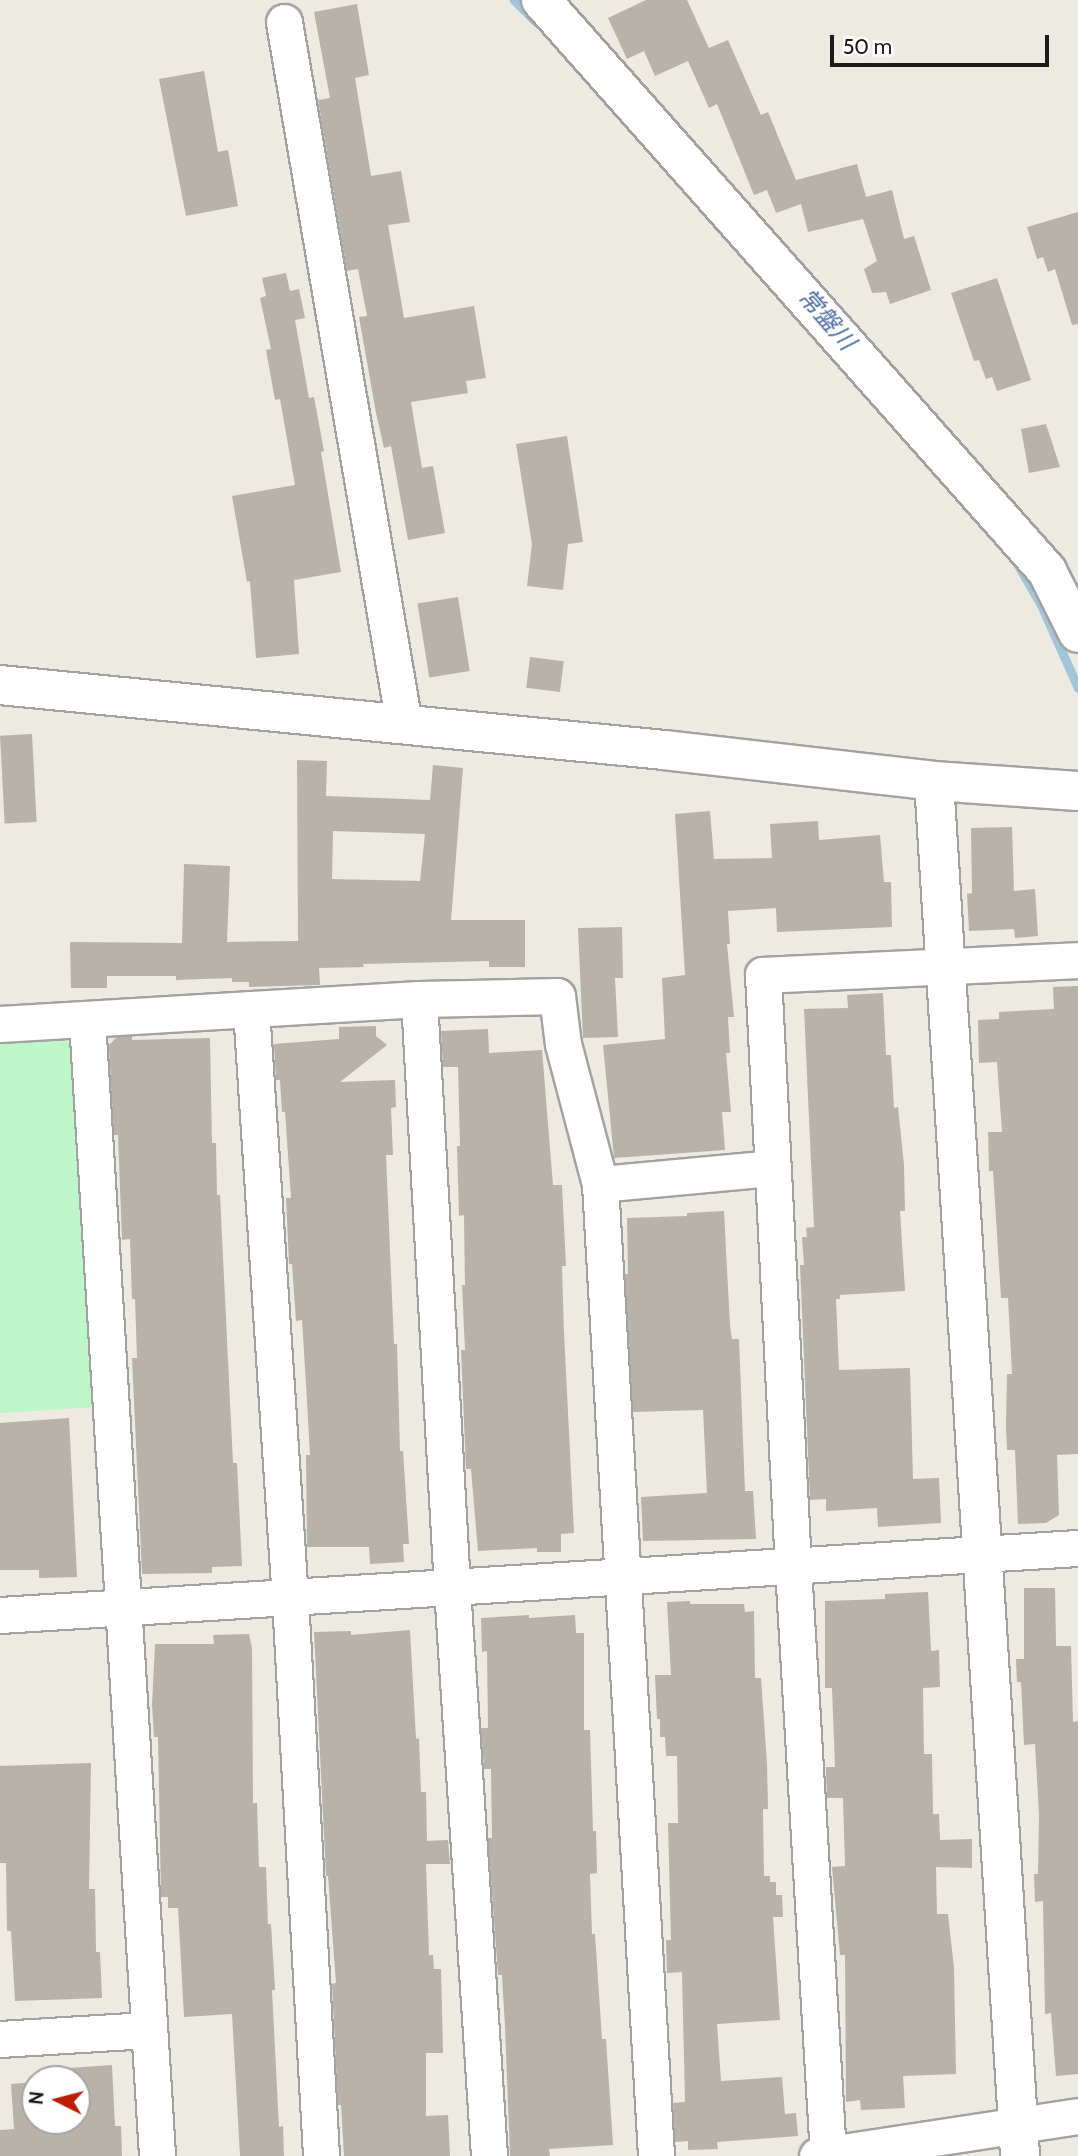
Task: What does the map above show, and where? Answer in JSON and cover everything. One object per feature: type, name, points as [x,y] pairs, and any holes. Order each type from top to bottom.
[{"type":"street","points":[[541,0],[1047,571],[1078,633]]},
{"type":"street","points":[[284,22],[404,724]]},
{"type":"street","points":[[0,685],[934,780],[1078,791]]},
{"type":"street","points":[[934,780],[1019,2141]]},
{"type":"street","points":[[1078,960],[763,975],[822,2155],[1019,2141],[1078,2116]]},
{"type":"street","points":[[0,1024],[419,999],[557,996],[563,1044],[600,1184],[656,2156]]},
{"type":"street","points":[[419,999],[452,1588],[489,2156]]},
{"type":"street","points":[[251,1009],[290,1599],[321,2156]]},
{"type":"street","points":[[87,1020],[121,1609],[157,2156]]},
{"type":"street","points":[[600,1184],[772,1168]]},
{"type":"street","points":[[0,1615],[1078,1548]]},
{"type":"street","points":[[0,2039],[149,2031]]},
{"type":"green space","points":[[55,1033],[75,1048],[97,1407],[0,1413],[0,1037]]},
{"type":"building","points":[[646,0],[687,0],[709,48],[728,40],[761,115],[768,112],[796,180],[857,164],[866,197],[892,190],[904,239],[914,236],[931,290],[890,304],[886,292],[872,293],[864,269],[877,261],[863,219],[808,232],[801,204],[776,213],[767,190],[754,195],[717,104],[709,108],[688,61],[655,76],[644,51],[627,59],[608,18]]},
{"type":"building","points":[[357,4],[369,75],[355,78],[371,176],[401,171],[410,222],[388,225],[404,318],[474,306],[486,378],[466,381],[468,393],[411,402],[422,468],[433,466],[445,533],[408,540],[391,446],[384,448],[376,413],[359,317],[367,316],[358,269],[347,271],[318,100],[330,98],[314,12]]},
{"type":"building","points":[[204,71],[218,152],[228,150],[238,206],[186,216],[159,79]]},
{"type":"building","points":[[1078,212],[1078,324],[1072,325],[1055,269],[1048,272],[1043,257],[1037,259],[1027,227]]},
{"type":"building","points":[[286,273],[290,291],[299,289],[305,318],[295,320],[309,398],[314,397],[324,451],[321,452],[341,572],[294,580],[299,654],[256,658],[250,581],[247,582],[232,496],[295,485],[280,399],[275,400],[266,350],[271,349],[260,298],[266,296],[262,278]]},
{"type":"building","points":[[997,278],[1031,380],[997,391],[992,377],[986,379],[979,360],[974,361],[951,293]]},
{"type":"building","points":[[1046,424],[1060,467],[1029,473],[1021,429]]},
{"type":"building","points":[[567,436],[583,542],[568,544],[563,590],[527,586],[532,544],[516,444]]},
{"type":"building","points":[[458,597],[470,671],[429,677],[418,603]]},
{"type":"building","points":[[530,657],[564,661],[560,692],[526,688]]},
{"type":"building","points":[[32,734],[37,822],[5,824],[0,736]]},
{"type":"building","points":[[297,760],[327,761],[326,796],[430,800],[433,765],[463,768],[451,920],[525,920],[525,967],[489,967],[489,961],[363,964],[364,967],[319,968],[320,985],[249,987],[249,982],[232,982],[232,978],[176,980],[176,976],[107,976],[107,988],[71,988],[70,942],[182,943],[184,864],[230,866],[227,942],[298,941]],"holes":[[[333,831],[425,834],[420,881],[332,879]]]},
{"type":"building","points":[[710,811],[714,859],[772,858],[770,824],[818,821],[819,840],[880,835],[884,882],[891,882],[892,927],[777,932],[776,908],[728,911],[730,944],[727,944],[734,1017],[728,1017],[730,1053],[726,1053],[731,1112],[722,1112],[725,1150],[614,1158],[603,1045],[665,1039],[662,978],[685,975],[675,814]]},
{"type":"building","points":[[1012,827],[1014,891],[1035,889],[1038,936],[1015,938],[1014,929],[969,931],[967,894],[972,893],[971,828]]},
{"type":"building","points":[[622,927],[623,978],[615,978],[618,1037],[583,1038],[578,928]]},
{"type":"building","points":[[1078,986],[1078,1454],[1057,1455],[1059,1515],[1046,1523],[1018,1524],[1015,1450],[1007,1450],[1007,1374],[1012,1374],[1008,1298],[1001,1298],[993,1171],[989,1171],[988,1132],[1002,1132],[997,1062],[979,1063],[978,1020],[999,1019],[999,1012],[1054,1009],[1053,987]]},
{"type":"building","points":[[883,993],[886,1055],[891,1055],[894,1108],[898,1107],[904,1165],[905,1211],[900,1211],[905,1291],[840,1295],[840,1299],[836,1299],[839,1370],[910,1368],[913,1479],[939,1478],[941,1523],[878,1527],[877,1508],[826,1511],[826,1499],[810,1500],[800,1265],[804,1265],[802,1237],[807,1237],[806,1228],[814,1227],[804,1009],[848,1008],[847,995]]},
{"type":"building","points":[[376,1026],[376,1036],[387,1045],[340,1082],[395,1080],[396,1107],[391,1108],[393,1155],[386,1155],[400,1451],[403,1451],[409,1544],[403,1544],[404,1562],[370,1564],[369,1547],[307,1547],[306,1455],[310,1455],[302,1320],[296,1321],[292,1264],[289,1264],[286,1198],[291,1198],[285,1112],[282,1112],[280,1080],[276,1080],[274,1044],[339,1039],[339,1027]]},
{"type":"building","points":[[488,1029],[489,1053],[542,1050],[553,1185],[562,1185],[566,1266],[562,1266],[564,1332],[574,1533],[561,1534],[561,1552],[537,1552],[537,1548],[478,1551],[471,1469],[466,1469],[461,1350],[465,1350],[462,1285],[465,1285],[464,1215],[459,1216],[458,1067],[443,1067],[441,1031]]},
{"type":"building","points":[[132,1036],[132,1040],[210,1038],[212,1143],[216,1143],[217,1195],[220,1195],[233,1463],[237,1463],[242,1566],[212,1567],[212,1573],[142,1574],[132,1358],[137,1358],[135,1299],[132,1299],[130,1239],[122,1240],[118,1135],[114,1135],[109,1050],[109,1045],[117,1037]]},
{"type":"building","points":[[724,1211],[730,1326],[732,1339],[739,1339],[745,1491],[753,1491],[756,1539],[643,1541],[641,1497],[707,1493],[703,1410],[633,1412],[625,1274],[628,1274],[627,1218],[687,1216],[687,1213]]},
{"type":"building","points":[[69,1418],[77,1577],[39,1578],[39,1570],[0,1570],[0,1423]]},
{"type":"building","points":[[1024,1588],[1055,1588],[1056,1646],[1071,1646],[1073,1722],[1078,1721],[1078,2074],[1056,2076],[1051,2013],[1045,2014],[1043,1901],[1035,1902],[1034,1874],[1038,1874],[1039,1814],[1035,1744],[1024,1745],[1021,1682],[1017,1682],[1016,1659],[1024,1659]]},
{"type":"building","points":[[928,1592],[931,1651],[939,1650],[940,1687],[923,1688],[924,1754],[932,1754],[933,1814],[939,1814],[940,1840],[972,1839],[972,1868],[936,1867],[937,1914],[948,1914],[954,1968],[956,2074],[903,2076],[905,2108],[861,2110],[860,2100],[846,2102],[845,1955],[840,1955],[832,1867],[845,1866],[843,1798],[827,1798],[826,1767],[835,1767],[832,1688],[825,1688],[825,1601],[885,1599],[885,1594]]},
{"type":"building","points":[[690,1601],[690,1604],[744,1604],[745,1612],[754,1611],[755,1678],[761,1678],[767,1764],[768,1809],[763,1809],[764,1876],[770,1876],[770,1882],[776,1882],[776,1895],[782,1895],[783,1917],[773,1917],[780,2020],[717,2024],[721,2081],[782,2077],[785,2114],[796,2113],[798,2136],[717,2142],[718,2149],[688,2150],[688,2141],[675,2142],[673,2103],[685,2102],[682,1972],[667,1973],[666,1940],[671,1940],[668,1823],[678,1823],[677,1756],[666,1756],[665,1737],[660,1737],[655,1675],[671,1675],[667,1602]]},
{"type":"building","points":[[529,1615],[529,1618],[575,1615],[576,1633],[584,1633],[584,1730],[590,1730],[593,1831],[596,1831],[597,1873],[590,1874],[592,1934],[595,1934],[602,2039],[606,2039],[613,2145],[549,2149],[550,2156],[510,2156],[502,1975],[498,1975],[488,1838],[492,1838],[491,1769],[484,1769],[481,1728],[488,1728],[487,1651],[482,1652],[481,1618]]},
{"type":"building","points":[[410,1630],[421,1792],[426,1792],[427,1841],[448,1840],[450,1864],[426,1864],[429,1955],[433,1955],[434,1969],[441,1969],[443,2053],[426,2053],[426,2116],[448,2115],[450,2156],[344,2156],[341,2105],[338,2105],[332,1984],[336,1983],[326,1876],[314,1632],[351,1631],[351,1635]]},
{"type":"building","points":[[249,1634],[252,1648],[253,1803],[257,1803],[259,1867],[266,1867],[268,1924],[271,1924],[275,1990],[272,1990],[279,2127],[283,2126],[284,2156],[240,2156],[232,2014],[184,2017],[178,1908],[168,1908],[168,1897],[161,1897],[158,1737],[154,1737],[152,1704],[155,1644],[214,1644],[213,1635]]},
{"type":"building","points":[[91,1763],[89,1889],[95,1889],[96,1952],[100,1952],[102,1998],[15,2001],[11,1931],[7,1931],[6,1863],[0,1863],[0,1766]]},
{"type":"building","points":[[112,2065],[115,2126],[121,2126],[122,2156],[0,2156],[0,2130],[14,2129],[11,2084],[21,2083],[21,2135],[91,2135],[91,2066]]},
{"type":"waterway","name":"常盤川","points":[[514,0],[535,21]]},
{"type":"waterway","name":"常盤川","points":[[1016,562],[1040,603],[1078,688]]}]
